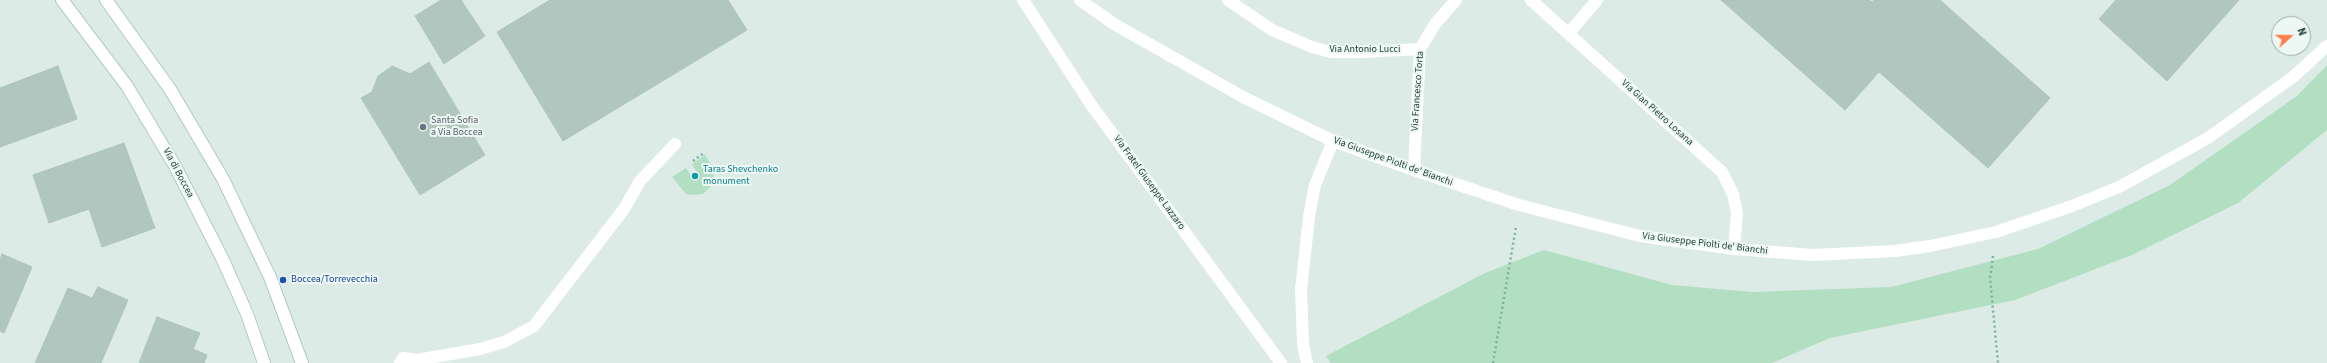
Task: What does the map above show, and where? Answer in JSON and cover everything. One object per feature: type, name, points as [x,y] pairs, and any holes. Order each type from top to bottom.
[{"type":"street","name":"Via di Boccea","points":[[62,0],[127,86],[175,166],[223,260],[247,314],[264,363]]},
{"type":"street","points":[[106,0],[170,89],[223,179],[270,277],[302,363]]},
{"type":"street","name":"Via Fratel Giuseppe Lazzaro","points":[[1023,0],[1092,106],[1281,363]]},
{"type":"street","name":"Via Giuseppe Piolti de' Bianchi","points":[[1080,0],[1114,24],[1206,77],[1333,141],[1414,170],[1519,205],[1640,236],[1734,249],[1813,255],[1895,251],[1996,232],[2072,206],[2120,187],[2208,138],[2294,77],[2327,46]]},
{"type":"street","name":"Via Antonio Lucci","points":[[1228,0],[1272,30],[1312,47],[1331,52],[1420,49]]},
{"type":"street","name":"Via Francesco Torta","points":[[1414,170],[1420,49],[1435,24],[1456,0]]},
{"type":"street","name":"Via Gian Pietro Losana","points":[[1531,0],[1722,172],[1727,179],[1737,208],[1734,249]]},
{"type":"street","points":[[1569,33],[1597,0]]},
{"type":"street","points":[[1307,363],[1303,337],[1301,290],[1308,225],[1315,185],[1333,141]]},
{"type":"street","points":[[400,363],[403,358],[417,360],[480,349],[504,342],[534,326],[624,209],[640,181],[675,144]]},
{"type":"path","points":[[689,163],[704,153]]},
{"type":"path","points":[[1493,363],[1519,205]]},
{"type":"path","points":[[1996,232],[1990,278],[1998,363]]},
{"type":"green space","points":[[2327,65],[2327,130],[2238,203],[2132,255],[2015,300],[1830,338],[1772,363],[1331,363],[1326,356],[1485,273],[1544,250],[1672,285],[1752,292],[1891,287],[2038,249],[2170,185],[2297,96]]},
{"type":"green space","points":[[705,155],[713,168],[714,183],[703,194],[686,194],[672,177],[686,168],[694,180],[698,178],[699,176],[692,164]]},
{"type":"building","points":[[441,0],[461,0],[485,36],[444,64],[415,16]]},
{"type":"building","points":[[550,0],[728,0],[747,30],[563,141],[497,32]]},
{"type":"building","points":[[1721,0],[1869,0],[1872,2],[1874,0],[1940,0],[2050,98],[1988,168],[1879,72],[1845,110]]},
{"type":"building","points":[[2116,0],[2239,0],[2167,81],[2099,19]]},
{"type":"building","name":"Santa Sofia a Via Boccea","points":[[429,62],[485,155],[420,195],[361,98],[372,92],[378,76],[392,66],[410,74]]},
{"type":"building","points":[[58,66],[77,119],[0,147],[0,88]]},
{"type":"building","points":[[124,143],[155,228],[102,247],[89,209],[49,223],[33,175]]},
{"type":"building","points":[[2,254],[32,267],[4,333],[0,331],[0,260]]},
{"type":"building","points":[[98,287],[128,300],[101,363],[35,363],[68,288],[92,298]]},
{"type":"building","points":[[157,317],[200,333],[193,349],[207,355],[204,363],[139,363]]},
{"type":"place","name":"Santa Sofia a Via Boccea","points":[[423,127]]},
{"type":"place","name":"Taras Shevchenko monument","points":[[695,176]]},
{"type":"place","name":"Boccea/Torrevecchia","points":[[283,280]]}]
